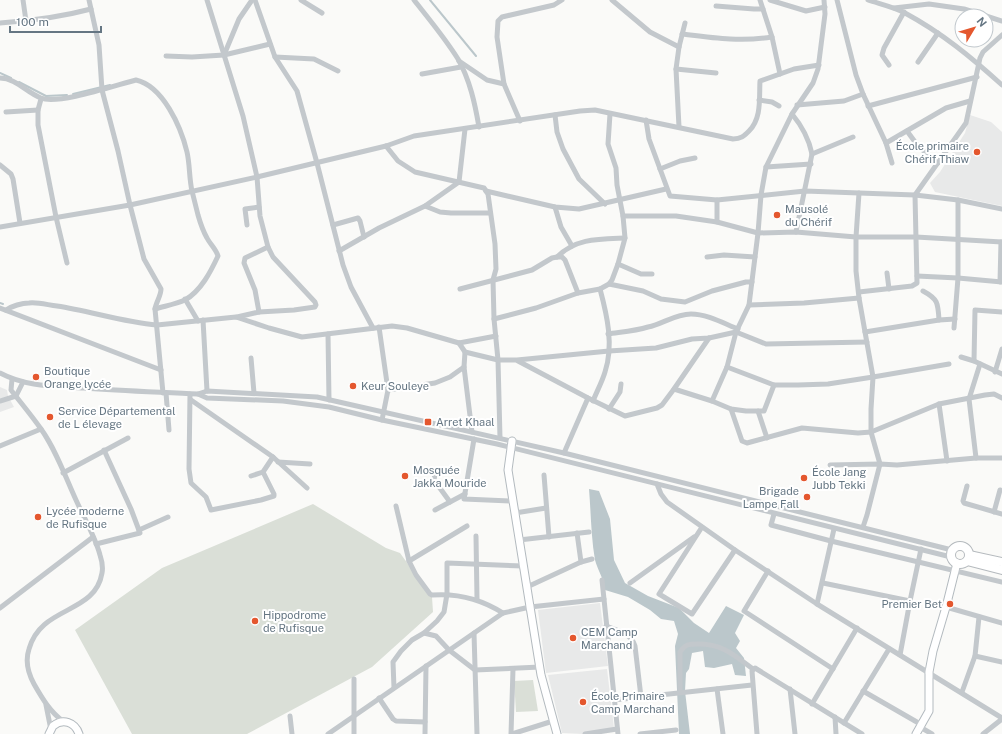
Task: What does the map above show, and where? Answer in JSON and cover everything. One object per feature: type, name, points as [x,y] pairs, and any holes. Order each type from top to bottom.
[{"type":"main road","points":[[957,546],[962,546],[967,549],[968,558],[962,564],[954,560],[957,546]]},
{"type":"main road","points":[[968,558],[1002,562]]},
{"type":"main road","points":[[968,558],[1002,570]]},
{"type":"street","points":[[23,0],[26,21]]},
{"type":"street","points":[[6,310],[10,307],[29,303],[41,303],[82,310],[139,323],[157,325],[236,317],[259,312],[315,307],[315,302],[273,257],[268,247],[260,216],[257,177],[243,116],[207,0]]},
{"type":"street","points":[[224,55],[240,19],[252,0]]},
{"type":"street","points":[[255,0],[275,57],[297,91],[339,251],[351,287],[373,328]]},
{"type":"street","points":[[301,0],[322,13]]},
{"type":"street","points":[[414,0],[459,61],[472,95],[479,127]]},
{"type":"street","points":[[520,121],[504,84],[497,38],[498,21],[502,17],[554,5],[562,0]]},
{"type":"street","points":[[612,0],[650,32],[679,47]]},
{"type":"street","points":[[760,0],[772,37],[780,74]]},
{"type":"street","points":[[770,0],[806,11],[825,7]]},
{"type":"street","points":[[712,401],[727,367],[737,330],[749,305],[761,195],[766,167],[797,105],[813,83],[819,65],[825,7],[824,0]]},
{"type":"street","points":[[837,0],[863,94],[886,143],[892,163]]},
{"type":"street","points":[[868,0],[904,12],[938,33],[966,52],[1002,85]]},
{"type":"street","points":[[91,1],[91,8],[99,45],[102,90],[144,259],[161,289],[155,309],[168,430]]},
{"type":"street","points":[[894,8],[929,2],[959,8]]},
{"type":"street","points":[[716,6],[754,10],[763,8]]},
{"type":"street","points":[[0,23],[65,16],[91,8]]},
{"type":"street","points":[[889,65],[882,55],[884,48],[904,12]]},
{"type":"street","points":[[679,127],[676,69],[679,47],[685,23]]},
{"type":"street","points":[[918,62],[938,33]]},
{"type":"street","points":[[682,34],[731,40],[772,37]]},
{"type":"street","points":[[749,305],[804,303],[915,285],[917,276],[915,195],[966,123],[970,101],[977,77],[978,63],[983,52],[1002,35]]},
{"type":"street","points":[[166,56],[192,57],[224,55],[270,44]]},
{"type":"street","points":[[275,57],[314,59],[338,71]]},
{"type":"street","points":[[459,61],[488,80],[504,84]]},
{"type":"street","points":[[0,227],[130,205],[317,163],[386,146],[414,136],[588,110],[596,110],[739,139],[745,136],[757,121],[759,115],[760,81],[794,69],[819,65]]},
{"type":"street","points":[[422,74],[461,67]]},
{"type":"street","points":[[676,69],[716,74]]},
{"type":"street","points":[[868,106],[977,77]]},
{"type":"street","points":[[0,78],[9,80],[41,99],[67,98],[136,80],[142,81],[156,91],[168,108],[185,146],[192,191],[206,236],[218,256],[208,277],[185,300],[155,309]]},
{"type":"street","points":[[797,105],[844,101],[863,94]]},
{"type":"street","points":[[41,99],[38,110],[38,125],[56,217],[67,263]]},
{"type":"street","points":[[759,100],[772,102],[779,106]]},
{"type":"street","points":[[886,143],[946,108],[970,101]]},
{"type":"street","points":[[6,112],[38,110]]},
{"type":"street","points":[[494,319],[536,308],[578,293],[600,289],[609,284],[618,264],[625,238],[616,168],[608,144],[610,114]]},
{"type":"street","points":[[792,114],[799,123],[810,143],[812,154],[796,232]]},
{"type":"street","points":[[555,115],[557,132],[563,149],[579,179],[605,204]]},
{"type":"street","points":[[646,120],[649,139],[666,189],[670,196],[717,200],[805,191],[858,192],[915,195],[958,200],[1002,209]]},
{"type":"street","points":[[339,251],[425,206],[459,182],[465,129]]},
{"type":"street","points":[[907,131],[918,146],[938,163]]},
{"type":"street","points":[[812,154],[853,137]]},
{"type":"street","points":[[386,146],[398,161],[415,172],[484,188],[486,191],[555,207],[579,209],[666,189]]},
{"type":"street","points":[[660,169],[680,161],[695,158]]},
{"type":"street","points":[[766,167],[811,164]]},
{"type":"street","points":[[0,165],[11,174],[13,179],[20,224]]},
{"type":"street","points":[[486,191],[495,244],[496,269],[494,280],[494,319],[498,360],[500,438]]},
{"type":"street","points":[[858,192],[856,271],[873,377],[871,432],[880,464],[863,527]]},
{"type":"street","points":[[717,200],[717,222]]},
{"type":"street","points":[[954,328],[958,278],[958,200]]},
{"type":"street","points":[[425,206],[440,212],[490,213]]},
{"type":"street","points":[[247,225],[245,209],[259,207]]},
{"type":"street","points":[[555,207],[561,226],[572,246]]},
{"type":"street","points":[[623,216],[676,216],[717,222],[758,233],[796,232],[856,237],[916,237],[1002,242],[1001,282],[917,276]]},
{"type":"street","points":[[333,225],[358,218],[364,237]]},
{"type":"street","points":[[557,257],[565,248],[579,243],[600,239],[625,238]]},
{"type":"street","points":[[259,312],[255,290],[244,262],[245,258],[268,247]]},
{"type":"street","points":[[707,257],[724,255],[755,257]]},
{"type":"street","points":[[460,289],[532,270],[552,258],[562,257],[565,260],[578,293]]},
{"type":"street","points":[[618,264],[640,274],[652,274]]},
{"type":"street","points":[[887,274],[889,289]]},
{"type":"street","points":[[609,284],[643,290],[661,299],[685,302],[712,291],[746,282],[752,282]]},
{"type":"street","points":[[593,401],[606,371],[609,351],[608,318],[600,289]]},
{"type":"street","points":[[923,291],[933,296],[936,300],[940,320]]},
{"type":"street","points":[[185,300],[200,320],[207,391]]},
{"type":"street","points":[[0,308],[161,370]]},
{"type":"street","points":[[974,361],[975,310],[1002,312]]},
{"type":"street","points":[[608,334],[647,328],[668,319],[691,314],[702,315],[766,344],[867,342]]},
{"type":"street","points":[[236,317],[302,337],[392,326],[407,328],[459,343],[496,336]]},
{"type":"street","points":[[865,332],[955,319]]},
{"type":"street","points":[[380,328],[388,390],[382,420]]},
{"type":"street","points":[[465,352],[498,360],[517,360],[656,348],[692,338],[709,338],[737,330]]},
{"type":"street","points":[[328,334],[329,400]]},
{"type":"street","points":[[517,360],[593,401],[625,416],[657,408],[662,405],[709,338]]},
{"type":"street","points":[[459,343],[465,352],[464,367],[472,432]]},
{"type":"street","points":[[996,372],[1002,349]]},
{"type":"street","points":[[961,357],[974,361],[1002,374]]},
{"type":"street","points":[[251,358],[254,393]]},
{"type":"street","points":[[727,367],[774,385],[828,384],[949,364]]},
{"type":"street","points":[[976,458],[969,399],[980,364]]},
{"type":"street","points":[[388,390],[435,383],[450,377],[464,367]]},
{"type":"street","points":[[0,373],[12,379],[23,382],[57,386],[190,394],[198,394],[207,391],[312,396],[500,438],[512,444],[657,484],[921,549],[954,560]]},
{"type":"street","points":[[12,379],[11,390],[41,429],[58,459],[101,556],[102,565],[100,580],[97,588],[83,602],[46,622],[31,641],[27,658],[29,672],[45,702],[55,715],[64,722],[74,726],[78,734]]},
{"type":"street","points":[[0,401],[16,396],[23,382]]},
{"type":"street","points":[[609,409],[620,392],[621,384]]},
{"type":"street","points":[[674,389],[712,401],[731,409],[758,411],[766,410],[774,385]]},
{"type":"street","points":[[190,394],[190,479],[191,484],[206,497],[211,510],[274,496],[263,472]]},
{"type":"street","points":[[198,394],[207,398],[305,403],[474,439],[564,453],[863,527],[954,560],[1002,582]]},
{"type":"street","points":[[731,409],[743,442],[749,443],[802,428],[858,433],[871,432],[940,404],[994,394],[1002,398]]},
{"type":"street","points":[[564,453],[588,398]]},
{"type":"street","points":[[191,400],[273,457],[307,488]]},
{"type":"street","points":[[940,404],[947,461]]},
{"type":"street","points":[[758,411],[767,438]]},
{"type":"street","points":[[0,446],[41,429]]},
{"type":"street","points":[[63,473],[128,438]]},
{"type":"street","points":[[474,439],[465,500],[513,501]]},
{"type":"street","points":[[512,444],[508,470],[540,667],[557,734]]},
{"type":"street","points":[[104,450],[132,509],[139,530]]},
{"type":"street","points":[[251,476],[263,472],[273,457]]},
{"type":"street","points":[[830,465],[897,465],[976,458],[1002,458]]},
{"type":"street","points":[[278,462],[310,464]]},
{"type":"street","points":[[439,470],[435,474],[434,480],[450,502]]},
{"type":"street","points":[[544,475],[549,537]]},
{"type":"street","points":[[657,484],[661,494],[667,502],[735,550],[817,604],[1002,718],[982,734]]},
{"type":"street","points":[[967,486],[963,501],[964,503],[1002,514]]},
{"type":"street","points":[[994,512],[1000,490]]},
{"type":"street","points":[[435,510],[465,494]]},
{"type":"street","points":[[396,506],[409,561],[416,575],[430,594],[447,594],[476,599],[491,605],[502,613]]},
{"type":"street","points":[[515,513],[546,508]]},
{"type":"street","points":[[774,514],[771,525],[831,541],[918,562],[954,560]]},
{"type":"street","points":[[96,544],[140,533],[139,530],[168,517]]},
{"type":"street","points":[[409,561],[467,526]]},
{"type":"street","points":[[702,527],[659,594],[692,614],[735,550]]},
{"type":"street","points":[[817,604],[823,583],[834,528]]},
{"type":"street","points":[[519,540],[589,532]]},
{"type":"street","points":[[577,533],[582,562]]},
{"type":"street","points":[[630,583],[697,535]]},
{"type":"street","points":[[476,536],[476,599]]},
{"type":"street","points":[[0,608],[93,537]]},
{"type":"street","points":[[900,655],[921,549]]},
{"type":"street","points":[[527,587],[582,562],[592,559]]},
{"type":"street","points":[[916,734],[929,711],[929,672],[933,651],[946,607],[954,560]]},
{"type":"street","points":[[394,688],[393,662],[412,640],[424,633],[438,621],[444,612],[447,594],[447,563],[523,566]]},
{"type":"street","points":[[768,571],[744,611],[833,669]]},
{"type":"street","points":[[585,734],[617,732],[602,580]]},
{"type":"street","points":[[823,583],[910,600]]},
{"type":"street","points":[[328,734],[502,613],[530,607],[604,599]]},
{"type":"street","points":[[946,607],[1002,623]]},
{"type":"street","points":[[962,692],[975,656],[979,617]]},
{"type":"street","points":[[606,626],[628,635],[633,639],[640,697]]},
{"type":"street","points":[[812,704],[857,628]]},
{"type":"street","points":[[424,633],[436,636],[449,650],[475,670],[540,667]]},
{"type":"street","points":[[474,633],[477,734]]},
{"type":"street","points":[[680,692],[680,652],[683,646],[688,644],[707,644],[721,647],[753,669],[756,668],[862,734]]},
{"type":"street","points":[[844,723],[889,648]]},
{"type":"street","points":[[975,656],[1002,662]]},
{"type":"street","points":[[426,666],[426,734]]},
{"type":"street","points":[[512,669],[511,734],[553,721]]},
{"type":"street","points":[[753,669],[752,685],[757,734]]},
{"type":"street","points":[[354,679],[354,734]]},
{"type":"street","points":[[614,700],[752,685]]},
{"type":"street","points":[[717,689],[723,734]]},
{"type":"street","points":[[790,689],[795,734]]},
{"type":"street","points":[[863,691],[932,734]]},
{"type":"street","points":[[379,698],[393,719],[396,721],[425,722]]},
{"type":"street","points":[[45,702],[49,718],[50,732]]},
{"type":"street","points":[[290,716],[292,734]]},
{"type":"street","points":[[835,717],[836,734]]},
{"type":"street","points":[[50,732],[56,724],[64,722]]},
{"type":"street","points":[[640,734],[676,730]]},
{"type":"shaded area","name":"École primaire Chérif Thiaw","points":[[970,115],[991,122],[1002,132],[1002,206],[935,192],[930,183],[940,172],[965,133]]},
{"type":"shaded area","points":[[0,387],[7,390],[8,396],[14,407],[0,412]]},
{"type":"shaded area","points":[[589,489],[599,491],[610,519],[614,560],[625,583],[648,596],[679,608],[694,623],[709,633],[726,606],[744,615],[735,633],[740,641],[736,648],[744,658],[746,676],[735,675],[732,664],[714,668],[705,667],[703,651],[692,653],[689,669],[686,673],[685,691],[690,734],[679,734],[675,646],[678,634],[674,621],[661,619],[650,610],[628,597],[605,590],[595,560]]},
{"type":"shaded area","name":"Hippodrome de Rufisque","points":[[313,504],[386,548],[400,553],[432,597],[433,612],[372,667],[247,734],[132,734],[75,630],[162,568]]},
{"type":"shaded area","name":"CEM Camp Marchand","points":[[600,603],[608,666],[546,673],[538,610]]},
{"type":"shaded area","name":"École Primaire Camp Marchand","points":[[607,669],[614,728],[583,734],[562,733],[548,675]]},
{"type":"shaded area","points":[[533,680],[538,711],[516,712],[514,681]]},
{"type":"waterway","points":[[430,0],[476,56]]},
{"type":"waterway","points":[[0,73],[11,78]]},
{"type":"waterway","points":[[19,82],[46,96],[67,95]]},
{"type":"waterway","points":[[73,94],[110,85]]},
{"type":"place","name":"École primaire Chérif Thiaw","points":[[977,152]]},
{"type":"place","name":"Mausolé du Chérif","points":[[777,215]]},
{"type":"place","name":"Boutique Orange lycée","points":[[36,377]]},
{"type":"place","name":"Keur Souleye","points":[[353,386]]},
{"type":"place","name":"Service Départemental de L élevage","points":[[50,417]]},
{"type":"place","name":"Arret Khaal","points":[[428,422]]},
{"type":"place","name":"Mosquée Jakka Mouride","points":[[405,476]]},
{"type":"place","name":"École Jang Jubb Tekki","points":[[804,478]]},
{"type":"place","name":"Brigade Lampe Fall","points":[[807,497]]},
{"type":"place","name":"Lycée moderne de Rufisque","points":[[38,517]]},
{"type":"place","name":"Premier Bet","points":[[950,604]]},
{"type":"place","name":"Hippodrome de Rufisque","points":[[255,621]]},
{"type":"place","name":"CEM Camp Marchand","points":[[573,638]]},
{"type":"place","name":"École Primaire Camp Marchand","points":[[583,702]]}]
